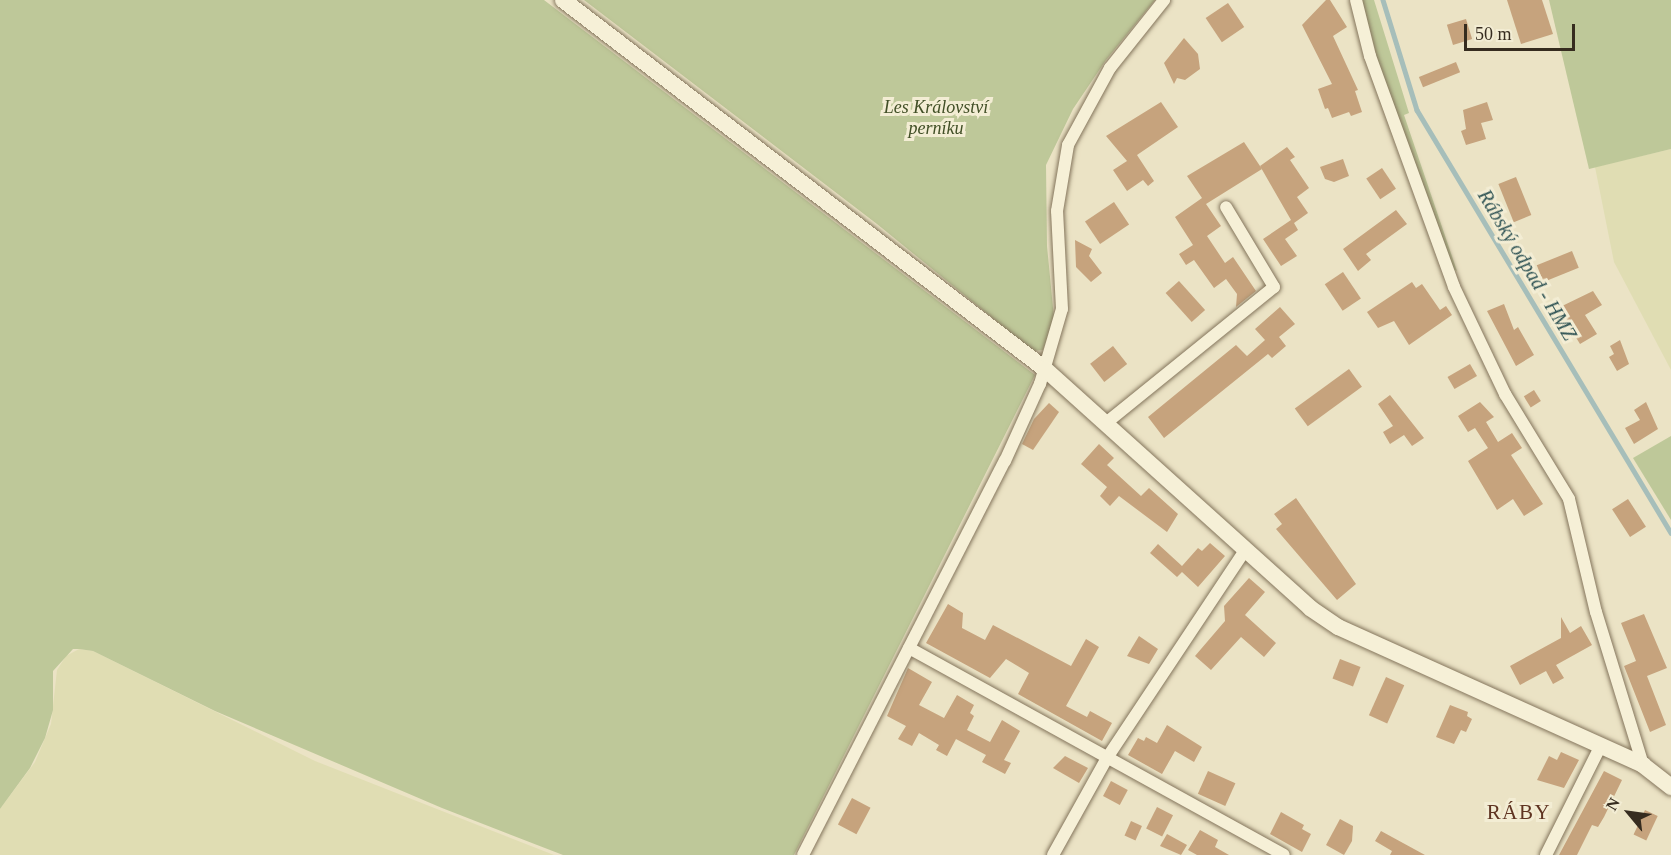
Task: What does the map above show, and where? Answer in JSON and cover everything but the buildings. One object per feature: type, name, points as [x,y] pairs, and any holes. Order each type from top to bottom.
[{"type":"street","points":[[563,0],[1045,369],[1310,609],[1338,627],[1643,765],[1671,787]]},
{"type":"street","points":[[802,855],[1005,461],[1045,369],[1062,309],[1057,211],[1068,145],[1110,68],[1164,0]]},
{"type":"street","points":[[1356,0],[1370,56],[1454,287],[1505,394],[1569,499],[1596,612],[1643,765]]},
{"type":"street","points":[[1106,423],[1274,287],[1226,207]]},
{"type":"street","points":[[1053,855],[1107,758],[1245,550]]},
{"type":"street","points":[[909,648],[1107,758],[1262,849],[1284,855]]},
{"type":"street","points":[[1546,855],[1600,745]]},
{"type":"shaded area","points":[[1671,149],[1671,370],[1614,262],[1595,167]]},
{"type":"shaded area","points":[[79,649],[93,651],[315,761],[554,855],[0,855],[0,809],[35,762],[51,724],[57,670],[66,656]]},
{"type":"green space","points":[[0,0],[544,0],[1035,375],[794,855],[563,855],[442,808],[215,711],[93,651],[79,649],[73,649],[53,671],[53,710],[45,738],[30,768],[0,809]]},
{"type":"green space","name":"Les Království perníku","points":[[584,0],[1155,0],[1106,60],[1073,109],[1046,165],[1047,246],[1054,318],[1043,350],[1033,351],[877,224]]},
{"type":"green space","points":[[1362,0],[1374,0],[1409,113],[1404,115],[1457,271],[1453,269],[1380,69]]},
{"type":"green space","points":[[1549,0],[1671,0],[1671,149],[1589,169]]},
{"type":"green space","points":[[1671,436],[1671,520],[1633,458]]},
{"type":"waterway","name":"Rábský odpad - HMZ","points":[[1383,0],[1417,110],[1671,533]]},
{"type":"district","name":"RÁBY","points":[[1519,812]]}]
